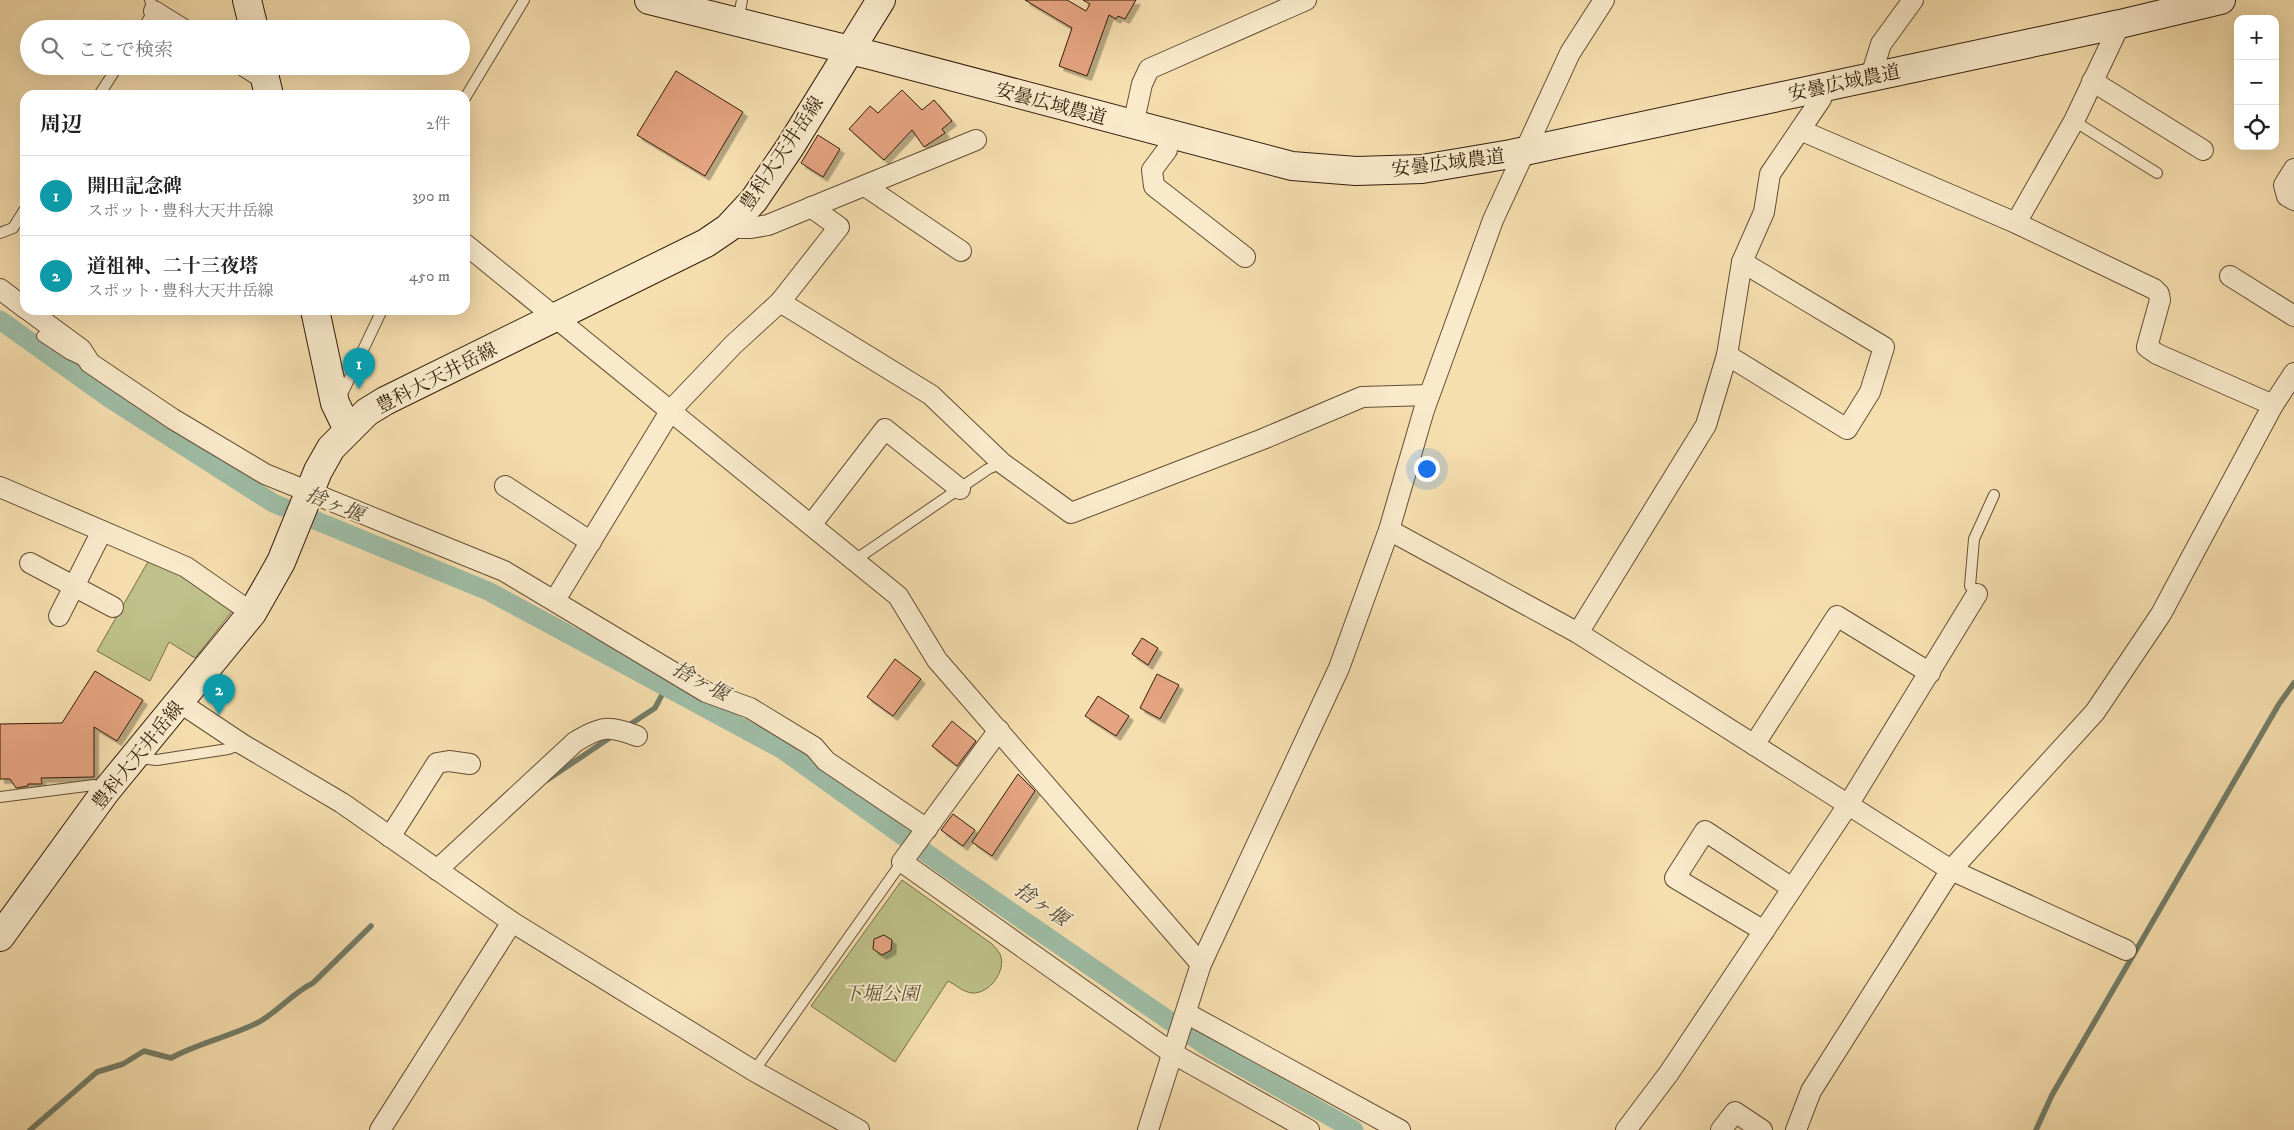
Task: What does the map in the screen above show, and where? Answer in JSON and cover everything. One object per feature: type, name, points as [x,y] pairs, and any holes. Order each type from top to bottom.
[{"type":"street","points":[[247,0],[252,20]]},
{"type":"street","name":"安曇広域農道","points":[[649,0],[740,11],[849,50],[1133,125],[1292,166],[1356,172],[1422,170],[1523,152],[2120,24],[2221,0]]},
{"type":"street","name":"豊科大天井岳線","points":[[0,937],[106,791],[252,614],[277,570],[331,448],[367,412],[385,401],[706,243],[728,228],[754,200],[790,147],[881,0]]},
{"type":"street","points":[[1148,1130],[1201,964],[1339,668],[1389,530],[1429,395],[1493,220],[1570,53],[1604,0]]},
{"type":"street","points":[[1871,76],[1881,44],[1913,0]]},
{"type":"street","points":[[1133,125],[1142,84],[1150,70],[1303,1]]},
{"type":"street","points":[[152,5],[171,20]]},
{"type":"street","points":[[2016,223],[2074,120],[2120,24]]},
{"type":"street","points":[[2092,81],[2202,150]]},
{"type":"street","points":[[1578,633],[1706,425],[1727,355],[1742,262],[1764,212],[1770,174],[1821,99],[1824,86]]},
{"type":"street","points":[[1800,130],[2016,223],[2154,289],[2159,294],[2160,300],[2148,347],[2157,354],[2274,405]]},
{"type":"street","points":[[728,228],[751,228],[768,225],[976,140]]},
{"type":"street","points":[[1167,150],[1152,170],[1154,186],[1245,257]]},
{"type":"street","points":[[2294,169],[2284,185],[2287,196],[2294,200]]},
{"type":"street","points":[[865,186],[961,251]]},
{"type":"street","points":[[555,600],[671,410],[734,344],[780,302],[839,227],[810,208]]},
{"type":"street","points":[[470,248],[898,596],[937,660],[1201,964]]},
{"type":"street","points":[[1727,355],[1847,429],[1870,392],[1884,348],[1742,262]]},
{"type":"street","points":[[2230,275],[2294,316]]},
{"type":"street","points":[[0,289],[20,304]]},
{"type":"street","points":[[780,302],[931,395],[1002,463],[1071,513],[1264,438],[1362,397],[1429,395]]},
{"type":"street","points":[[35,315],[81,348],[90,363],[173,419],[266,474],[305,505],[504,571],[706,692],[750,708],[814,747],[826,761],[927,829]]},
{"type":"street","points":[[316,315],[335,403],[348,430]]},
{"type":"street","points":[[1796,1130],[1811,1091],[1952,870],[2095,712],[2161,614],[2274,405],[2294,373]]},
{"type":"street","points":[[811,525],[885,429],[960,489]]},
{"type":"street","points":[[505,486],[591,542]]},
{"type":"street","points":[[0,487],[186,567],[252,614]]},
{"type":"street","points":[[1389,530],[1578,633],[1952,870],[2126,950]]},
{"type":"street","points":[[59,616],[102,531]]},
{"type":"street","points":[[30,563],[113,607]]},
{"type":"street","points":[[1626,1130],[1668,1073],[1848,804],[1977,594]]},
{"type":"street","points":[[1754,745],[1837,616],[1930,673]]},
{"type":"street","points":[[179,702],[242,744],[342,803],[512,922],[754,1071],[859,1130]]},
{"type":"street","points":[[438,870],[575,742],[594,731],[616,728],[637,736]]},
{"type":"street","points":[[999,730],[904,859],[1173,1048],[1309,1130]]},
{"type":"street","points":[[390,837],[437,763],[449,760],[470,764]]},
{"type":"street","points":[[1764,931],[1675,878],[1705,832],[1792,888]]},
{"type":"street","points":[[380,1130],[512,922]]},
{"type":"street","points":[[1185,1015],[1400,1130]]},
{"type":"street","points":[[1721,1130],[1735,1112],[1762,1130]]},
{"type":"lane","points":[[470,90],[524,0]]},
{"type":"lane","points":[[146,20],[152,5]]},
{"type":"lane","points":[[102,90],[112,75]]},
{"type":"lane","points":[[2074,120],[2158,173]]},
{"type":"lane","points":[[0,233],[12,228],[20,216]]},
{"type":"lane","points":[[335,403],[344,390],[380,315]]},
{"type":"lane","points":[[42,336],[69,354],[90,363]]},
{"type":"lane","points":[[855,560],[1002,463]]},
{"type":"lane","points":[[1977,594],[1970,586],[1974,539],[1994,495]]},
{"type":"lane","points":[[136,753],[157,760],[228,749],[242,744]]},
{"type":"lane","points":[[0,797],[94,785],[106,791]]},
{"type":"lane","points":[[754,1071],[904,859]]},
{"type":"green space","points":[[149,560],[184,573],[234,609],[195,658],[169,642],[150,681],[97,651]]},
{"type":"green space","name":"下堀公園","points":[[902,880],[992,944],[1002,960],[999,974],[985,990],[972,993],[948,981],[895,1062],[811,1006]]},
{"type":"building","points":[[1025,0],[1067,0],[1086,11],[1090,4],[1083,0],[1136,0],[1125,19],[1118,16],[1116,19],[1109,15],[1087,76],[1059,66],[1072,28]]},
{"type":"building","points":[[676,71],[743,112],[705,176],[637,135]]},
{"type":"building","points":[[902,90],[922,110],[934,100],[952,121],[942,129],[945,133],[924,147],[912,130],[884,160],[849,129],[870,106],[878,113]]},
{"type":"building","points":[[818,135],[840,149],[823,177],[801,163]]},
{"type":"building","points":[[1142,638],[1158,648],[1148,665],[1132,654]]},
{"type":"building","points":[[895,659],[921,679],[893,716],[867,697]]},
{"type":"building","points":[[95,671],[143,700],[117,741],[94,727],[94,777],[41,778],[42,784],[28,784],[28,786],[16,788],[10,779],[0,779],[0,724],[62,723]]},
{"type":"building","points":[[1157,674],[1179,685],[1160,719],[1140,708]]},
{"type":"building","points":[[1098,696],[1129,716],[1116,736],[1085,716]]},
{"type":"building","points":[[952,721],[976,741],[957,766],[932,746]]},
{"type":"building","points":[[1018,774],[1035,791],[992,856],[972,842]]},
{"type":"building","points":[[953,814],[975,830],[963,846],[941,830]]},
{"type":"building","points":[[884,935],[892,940],[891,950],[882,955],[873,949],[874,939]]},
{"type":"waterway","name":"捨ヶ堰","points":[[0,320],[109,398],[273,503],[488,591],[783,750],[946,867],[1209,1048],[1354,1130]]},
{"type":"waterway","points":[[2036,1130],[2052,1095],[2279,704],[2294,683]]},
{"type":"waterway","points":[[626,727],[655,708],[666,687]]},
{"type":"waterway","points":[[547,780],[614,735]]},
{"type":"waterway","points":[[30,1130],[97,1072],[123,1064],[144,1051],[171,1058],[264,1019],[298,992],[313,983],[371,926]]},
{"type":"place","name":"開田記念碑","points":[[359,389]]},
{"type":"place","name":"道祖神、二十三夜塔","points":[[219,715]]}]
